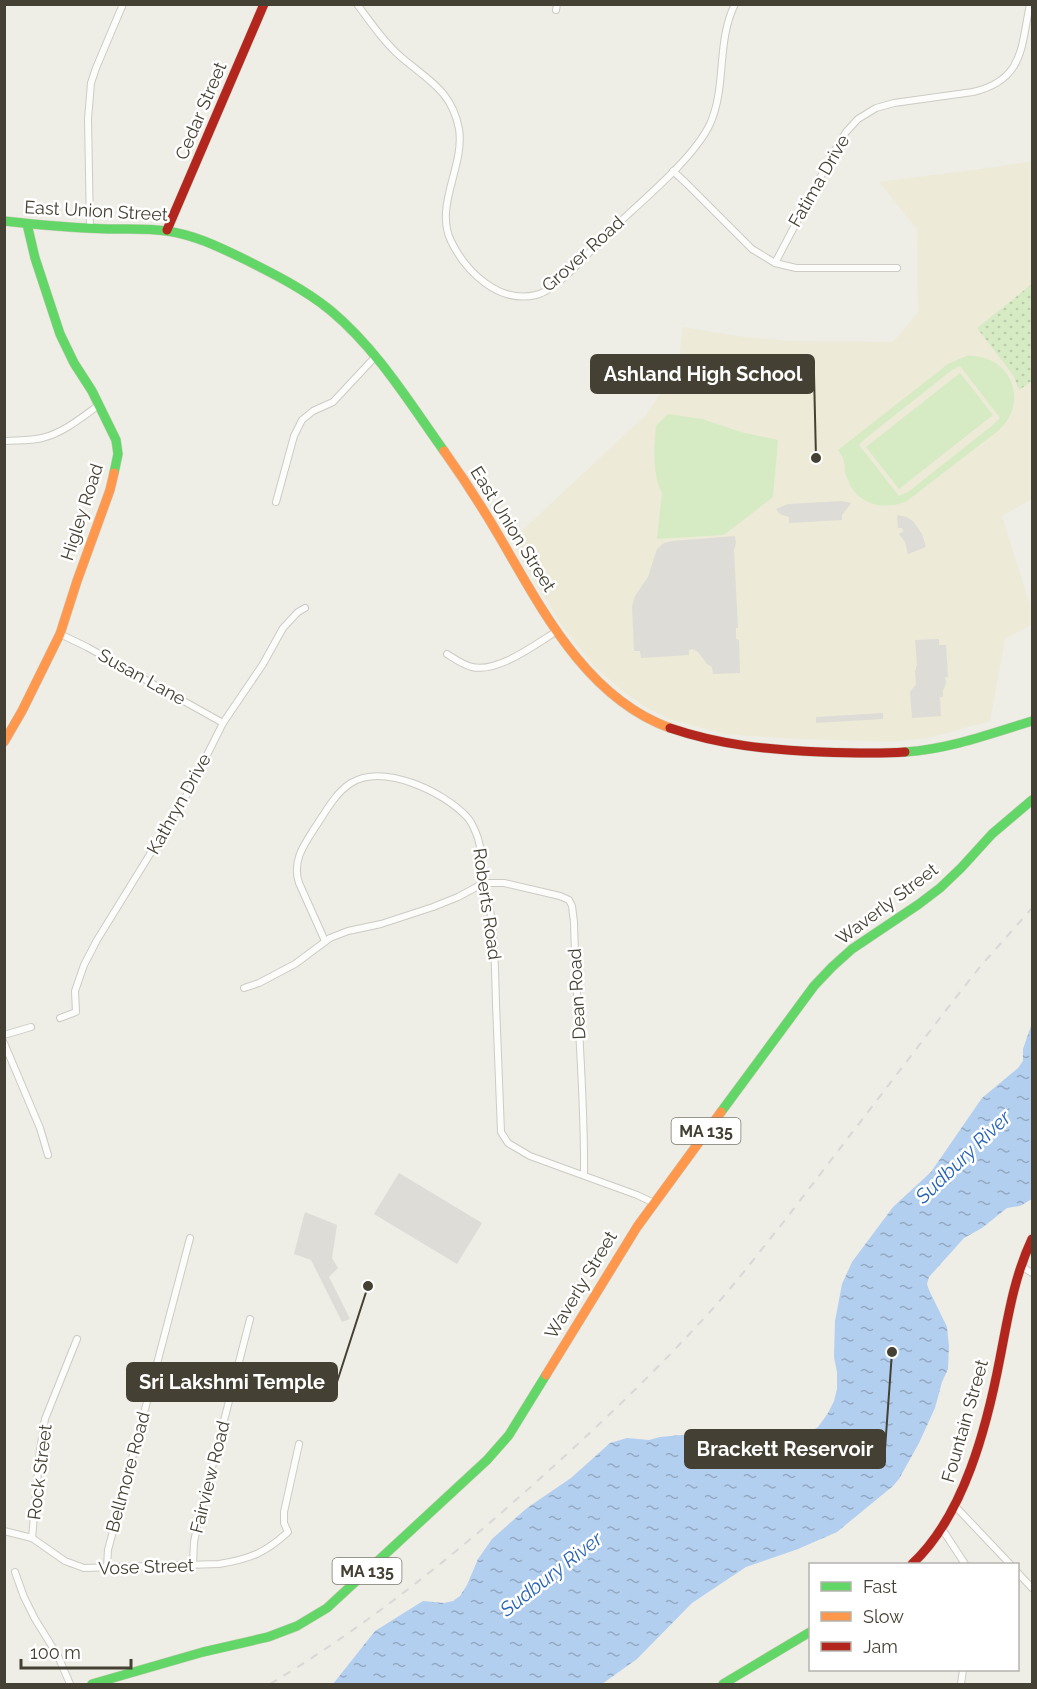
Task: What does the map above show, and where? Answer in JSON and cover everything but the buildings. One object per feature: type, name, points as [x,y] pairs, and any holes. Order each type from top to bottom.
[{"type":"street","points":[[90,228],[88,119],[91,83],[123,4]]},
{"type":"street","name":"Cedar Street","points":[[167,230],[264,4]]},
{"type":"street","name":"Grover Road","points":[[357,4],[390,46],[434,83],[447,96],[453,108],[460,141],[446,226],[459,255],[484,283],[510,295],[522,297],[538,295],[560,280],[673,171],[702,138],[715,112],[724,35],[735,4]]},
{"type":"street","name":"Fatima Drive","points":[[775,263],[831,157],[853,124],[867,113],[885,105],[973,92],[985,89],[1002,80],[1013,69],[1020,57],[1030,4]]},
{"type":"street","points":[[673,171],[752,249],[775,263],[796,268],[897,268]]},
{"type":"street","name":"East Union Street","points":[[4,221],[90,228],[167,230],[187,235],[223,248],[279,276],[315,299],[353,331],[421,418],[472,492],[557,631],[586,669],[614,695],[655,722],[677,732],[725,745],[869,753],[941,748],[1032,721]]},
{"type":"street","name":"Higley Road","points":[[4,742],[22,711],[60,633],[110,490],[118,454],[116,440],[60,334],[35,258],[27,224]]},
{"type":"street","points":[[276,502],[294,436],[302,420],[313,411],[333,402],[375,357]]},
{"type":"street","points":[[4,441],[26,440],[54,434],[75,423],[99,405]]},
{"type":"street","name":"Kathryn Drive","points":[[60,1018],[76,1011],[75,992],[84,965],[97,940],[189,792],[223,723],[263,664],[283,628],[305,608]]},
{"type":"street","points":[[447,654],[472,667],[490,668],[502,664],[557,631]]},
{"type":"street","name":"Susan Lane","points":[[60,633],[223,723]]},
{"type":"street","name":"Roberts Road","points":[[325,941],[299,883],[296,864],[309,837],[341,791],[353,782],[370,777],[391,778],[415,784],[451,804],[468,818],[477,835],[489,904],[495,961],[501,1132],[508,1143],[530,1156],[654,1203]]},
{"type":"street","name":"Waverly Street","points":[[92,1684],[169,1661],[272,1637],[304,1623],[327,1608],[460,1486],[503,1443],[520,1419],[621,1250],[800,1003],[832,967],[852,949],[940,888],[992,834],[1032,800]]},
{"type":"street","points":[[244,988],[259,983],[295,964],[325,941],[348,931],[381,924],[433,907],[484,883]]},
{"type":"street","name":"Dean Road","points":[[484,883],[504,883],[560,896],[569,900],[572,906],[580,1038],[584,1175]]},
{"type":"street","points":[[4,1035],[31,1027]]},
{"type":"street","points":[[4,1043],[40,1128],[48,1155]]},
{"type":"street","name":"Bellmore Road","points":[[107,1567],[108,1550],[190,1238]]},
{"type":"street","name":"Fountain Street","points":[[913,1563],[934,1543],[962,1490],[990,1408],[1013,1294],[1032,1239]]},
{"type":"street","points":[[1021,1266],[1032,1273]]},
{"type":"street","name":"Fairview Road","points":[[193,1565],[198,1522],[250,1320]]},
{"type":"street","name":"Rock Street","points":[[32,1539],[45,1419],[77,1339]]},
{"type":"street","name":"Vose Street","points":[[4,1531],[32,1539],[65,1561],[90,1569],[219,1564],[241,1561],[271,1547],[288,1532],[284,1523],[284,1512],[299,1444]]},
{"type":"street","points":[[955,1506],[1009,1563]]},
{"type":"street","points":[[942,1529],[964,1563]]},
{"type":"street","points":[[15,1572],[24,1597],[58,1656],[69,1684]]},
{"type":"street","points":[[1019,1575],[1032,1588]]},
{"type":"street","points":[[723,1684],[809,1633]]},
{"type":"shaded area","points":[[1032,161],[1032,499],[1002,516],[1032,612],[1032,624],[1005,639],[990,721],[928,738],[890,742],[725,734],[669,719],[644,706],[619,688],[595,667],[562,626],[511,541],[646,415],[678,366],[683,327],[744,337],[791,341],[893,342],[918,313],[917,229],[879,182]]},
{"type":"shaded area","points":[[841,501],[851,503],[842,515],[842,520],[789,523],[789,517],[780,514],[776,509],[788,504]]},
{"type":"shaded area","points":[[897,515],[913,521],[922,534],[926,547],[908,554],[905,542],[899,534],[904,531],[898,528]]},
{"type":"shaded area","points":[[735,536],[738,628],[736,628],[736,639],[739,640],[740,673],[713,674],[712,667],[693,649],[689,650],[689,655],[641,658],[640,651],[634,651],[632,606],[635,596],[648,577],[657,549],[664,543],[672,541]]},
{"type":"shaded area","points":[[939,639],[939,645],[946,645],[948,677],[945,677],[943,697],[940,697],[941,716],[912,718],[910,692],[916,684],[915,640]]},
{"type":"shaded area","points":[[883,713],[883,719],[816,723],[816,717]]},
{"type":"shaded area","points":[[399,1173],[482,1223],[457,1264],[374,1214]]},
{"type":"shaded area","points":[[305,1212],[337,1225],[332,1258],[338,1268],[329,1277],[350,1319],[342,1322],[311,1260],[294,1254]]},
{"type":"green space","points":[[1032,284],[1032,381],[1019,390],[1013,375],[977,328]]},
{"type":"green space","points":[[966,356],[981,357],[994,362],[1004,370],[1011,381],[1014,393],[1009,418],[999,430],[907,501],[881,505],[865,500],[852,488],[846,476],[843,458],[838,450],[948,364]],"holes":[[[960,366],[1000,418],[908,492],[899,496],[859,445]]]},
{"type":"green space","points":[[960,373],[993,415],[899,489],[866,447]]},
{"type":"green space","points":[[668,414],[702,419],[741,432],[778,440],[773,497],[724,535],[657,539],[662,493],[655,469],[656,426]]},
{"type":"water","name":"Sudbury River","points":[[1032,1023],[1032,1199],[1020,1206],[1007,1208],[982,1228],[964,1238],[929,1277],[927,1284],[929,1290],[947,1327],[948,1369],[935,1408],[919,1443],[893,1486],[837,1532],[798,1549],[746,1567],[692,1603],[637,1659],[602,1684],[333,1684],[375,1631],[423,1601],[444,1603],[460,1596],[478,1559],[492,1539],[527,1508],[571,1478],[610,1443],[627,1438],[649,1440],[703,1433],[729,1439],[762,1452],[773,1452],[787,1447],[818,1427],[834,1401],[837,1389],[834,1357],[835,1321],[842,1284],[852,1262],[893,1207],[931,1172],[982,1098],[1018,1068],[1023,1061],[1023,1049]]},
{"type":"railway","points":[[270,1684],[360,1625],[445,1560],[556,1464],[665,1360],[741,1275],[979,968],[1032,908]]},
{"type":"traffic: fast","points":[[4,221],[82,228],[153,229],[177,233],[197,238],[266,270],[310,295],[347,325],[392,377],[444,451]]},
{"type":"traffic: fast","points":[[27,224],[35,258],[60,334],[116,440],[118,454],[114,473]]},
{"type":"traffic: fast","points":[[905,752],[953,744],[1032,721]]},
{"type":"traffic: fast","points":[[721,1112],[814,986],[832,967],[852,949],[940,888],[992,834],[1032,800]]},
{"type":"traffic: fast","points":[[92,1684],[203,1652],[268,1637],[297,1626],[327,1608],[487,1460],[509,1435],[546,1375]]},
{"type":"traffic: fast","points":[[723,1684],[809,1633]]},
{"type":"traffic: slow","points":[[444,451],[486,514],[549,620],[569,648],[590,673],[614,695],[640,714],[670,728]]},
{"type":"traffic: slow","points":[[4,742],[60,634],[114,473]]},
{"type":"traffic: slow","points":[[546,1375],[637,1227],[721,1112]]},
{"type":"traffic: jam","points":[[167,230],[264,4]]},
{"type":"traffic: jam","points":[[670,728],[707,739],[764,748],[842,753],[905,752]]},
{"type":"traffic: jam","points":[[913,1563],[946,1521],[971,1468],[995,1384],[1016,1283],[1032,1239]]},
{"type":"place","name":"Ashland High School","points":[[816,458]]},
{"type":"place","name":"Sri Lakshmi Temple","points":[[368,1286]]},
{"type":"place","name":"Brackett Reservoir","points":[[892,1352]]}]
